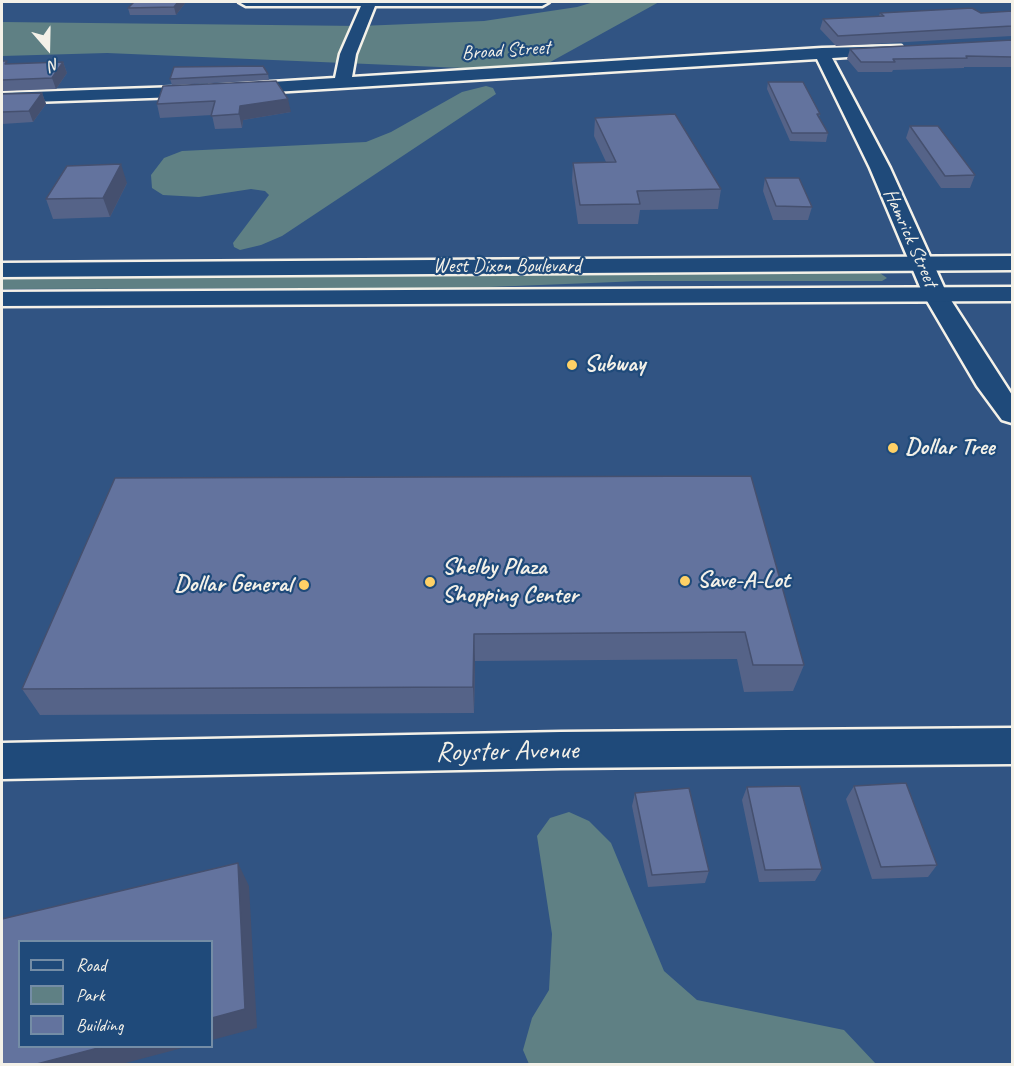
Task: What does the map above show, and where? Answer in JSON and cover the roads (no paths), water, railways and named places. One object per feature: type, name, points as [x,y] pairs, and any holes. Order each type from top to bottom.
[{"type":"main road","points":[[246,2],[542,2]]},
{"type":"main road","points":[[342,83],[348,54],[370,2]]},
{"type":"main road","name":"Broad Street","points":[[2,98],[208,91],[917,48]]},
{"type":"main road","name":"Hamrick Street","points":[[822,53],[880,168],[935,294],[987,380],[1012,414]]},
{"type":"main road","name":"West Dixon Boulevard","points":[[2,270],[1012,263]]},
{"type":"main road","name":"West Dixon Boulevard","points":[[2,299],[1012,294]]},
{"type":"main road","name":"Royster Avenue","points":[[2,761],[561,750],[1012,746]]},
{"type":"place","name":"Subway","points":[[572,365]]},
{"type":"place","name":"Dollar Tree","points":[[893,448]]},
{"type":"place","name":"Save-A-Lot","points":[[685,581]]},
{"type":"place","name":"Shelby Plaza Shopping Center","points":[[430,582]]},
{"type":"place","name":"Dollar General","points":[[304,585]]}]
